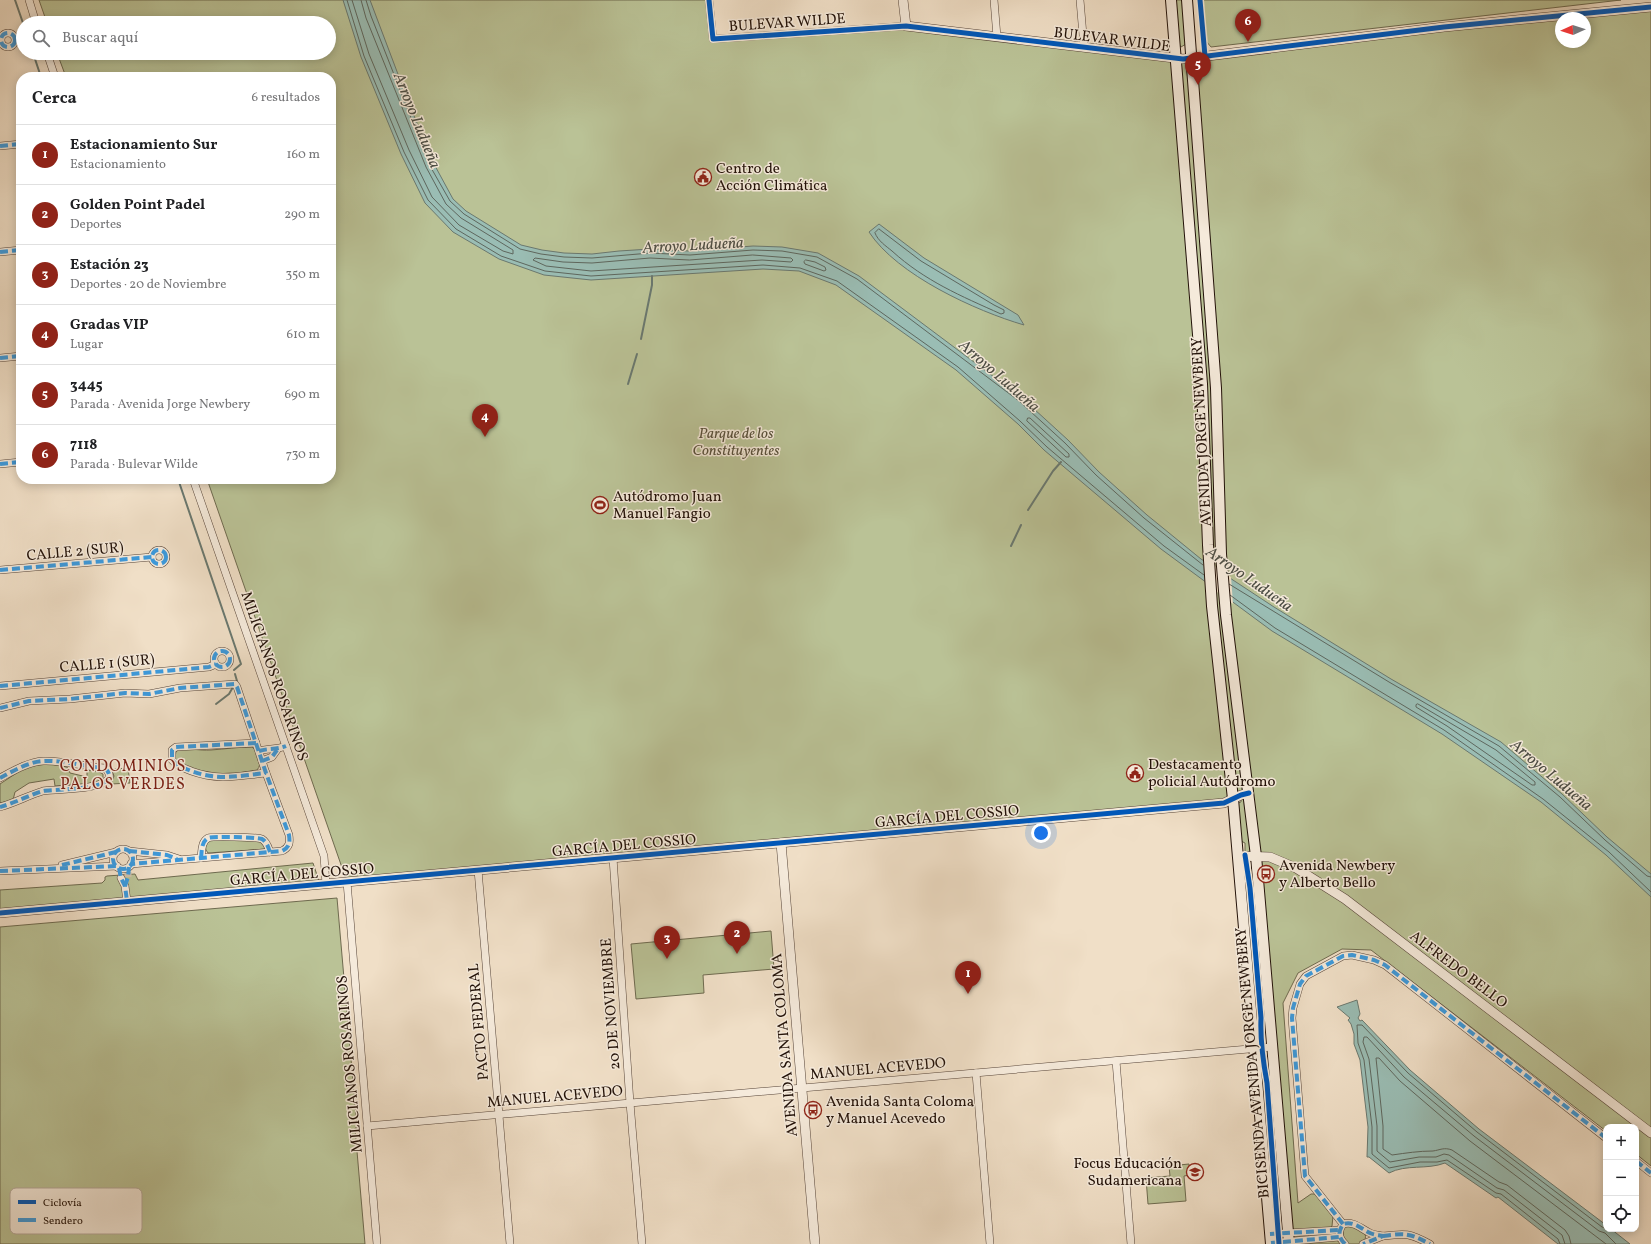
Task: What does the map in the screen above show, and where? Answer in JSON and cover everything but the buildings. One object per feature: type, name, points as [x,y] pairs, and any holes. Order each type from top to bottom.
[{"type":"main road","name":"AVENIDA JORGE NEWBERY","points":[[1171,0],[1202,384],[1208,545],[1212,606],[1233,799],[1271,1240]]},
{"type":"main road","name":"AVENIDA JORGE NEWBERY","points":[[1187,0],[1216,388],[1221,554],[1226,615],[1256,856],[1288,1240]]},
{"type":"street","points":[[28,0],[34,16]]},
{"type":"street","name":"BULEVAR WILDE","points":[[709,0],[713,39],[906,26],[1176,58],[1191,58],[1444,27],[1651,7]]},
{"type":"street","points":[[903,0],[906,26]]},
{"type":"street","points":[[994,0],[997,37]]},
{"type":"street","points":[[1080,0],[1084,47]]},
{"type":"street","points":[[49,60],[53,72]]},
{"type":"street","points":[[0,146],[16,144]]},
{"type":"street","points":[[0,252],[16,250]]},
{"type":"street","points":[[0,358],[16,356]]},
{"type":"street","points":[[0,464],[16,462]]},
{"type":"street","name":"MILICIANOS ROSARINOS","points":[[195,484],[324,856],[326,884]]},
{"type":"street","name":"CALLE 2 (SUR)","points":[[0,570],[152,557]]},
{"type":"street","name":"CALLE 1 (SUR)","points":[[0,686],[209,667],[216,664]]},
{"type":"street","points":[[0,708],[35,700],[70,699],[125,694],[148,694],[180,688],[231,684],[237,687],[290,840],[286,849],[270,852],[181,860],[124,871],[52,868],[0,871]]},
{"type":"street","points":[[256,743],[176,747],[172,750],[172,760],[175,764],[186,769],[212,777],[222,778],[266,773]]},
{"type":"street","points":[[258,751],[268,748],[276,750],[286,746]]},
{"type":"street","points":[[262,761],[272,757],[276,750]]},
{"type":"street","points":[[0,778],[26,765],[43,761],[90,768],[105,768],[110,776],[108,781],[103,784],[90,787],[44,791],[0,807]]},
{"type":"street","name":"GARCÍA DEL COSSIO","points":[[0,913],[1224,803],[1240,795],[1249,793]]},
{"type":"street","points":[[202,858],[203,843],[207,838],[213,836],[226,838],[252,837],[262,840],[268,844],[270,852]]},
{"type":"street","name":"AVENIDA SANTA COLOMA","points":[[782,843],[815,1244]]},
{"type":"street","points":[[52,868],[123,849],[167,855],[181,860]]},
{"type":"street","points":[[127,902],[124,871],[132,856],[129,851]]},
{"type":"street","points":[[116,852],[114,861],[124,871]]},
{"type":"street","name":"ALFREDO BELLO","points":[[1238,856],[1270,857],[1296,868],[1345,899],[1651,1133]]},
{"type":"street","name":"20 DE NOVIEMBRE","points":[[613,858],[630,1103],[642,1244]]},
{"type":"street","name":"PACTO FEDERAL","points":[[478,870],[510,1244]]},
{"type":"street","name":"MILICIANOS ROSARINOS","points":[[347,882],[377,1244]]},
{"type":"street","points":[[1345,1244],[1340,1230],[1305,1176],[1292,1018],[1293,1008],[1300,984],[1306,976],[1343,956],[1352,955],[1374,960],[1385,965],[1603,1136]]},
{"type":"street","name":"MANUEL ACEVEDO","points":[[367,1126],[1272,1047]]},
{"type":"street","points":[[1116,1061],[1131,1244]]},
{"type":"street","points":[[976,1073],[990,1244]]},
{"type":"street","points":[[1639,1163],[1651,1173]]},
{"type":"street","points":[[1271,1240],[1288,1240],[1340,1230],[1348,1223],[1355,1224],[1371,1234],[1383,1236]]},
{"type":"street","points":[[1363,1228],[1366,1236],[1363,1244]]},
{"type":"street","points":[[1363,1244],[1383,1236],[1405,1233],[1430,1244]]},
{"type":"green space","name":"Parque de los Constituyentes","points":[[39,0],[709,0],[713,38],[906,26],[1176,58],[1555,17],[1555,48],[1591,48],[1591,13],[1651,7],[1651,1166],[1639,1156],[1639,1124],[1603,1124],[1603,1129],[1371,950],[1342,949],[1298,973],[1283,1003],[1298,1203],[1311,1194],[1316,1194],[1333,1216],[1332,1226],[1330,1228],[1308,1229],[1309,1243],[1336,1240],[1342,1244],[1289,1244],[1256,856],[1245,855],[1245,843],[1241,841],[1237,803],[1241,802],[1241,795],[1224,803],[347,882],[209,484],[336,484],[336,72],[64,72],[60,60],[336,60],[336,16],[45,16]]},
{"type":"green space","points":[[1176,0],[1183,0],[1186,44],[1181,47],[1179,44]]},
{"type":"green space","points":[[1203,0],[1621,0],[1211,47],[1206,41]]},
{"type":"green space","points":[[252,747],[257,751],[260,761],[259,767],[257,770],[235,774],[218,774],[193,769],[179,762],[175,758],[176,751],[180,750],[211,750]]},
{"type":"green space","points":[[51,764],[67,767],[70,773],[87,777],[87,770],[99,772],[103,774],[103,781],[98,783],[55,786],[54,779],[29,783],[15,792],[13,800],[0,803],[0,784],[24,768]]},
{"type":"green space","points":[[128,768],[130,783],[111,784],[114,776],[112,771],[115,769]]},
{"type":"green space","points":[[211,839],[253,840],[262,842],[266,849],[208,853],[205,845]]},
{"type":"green space","points":[[313,863],[320,884],[0,913],[0,890],[102,883],[107,876],[135,874],[138,880]]},
{"type":"green space","points":[[1248,869],[1252,874],[1266,1030],[1262,1035],[1257,1032],[1244,875],[1245,870]]},
{"type":"green space","points":[[337,898],[357,1128],[355,1128],[365,1244],[0,1244],[0,927]]},
{"type":"green space","points":[[771,931],[774,969],[703,975],[704,993],[636,999],[631,944]]},
{"type":"green space","points":[[1264,1061],[1268,1065],[1281,1213],[1276,1216],[1273,1214],[1260,1065],[1261,1062]]},
{"type":"green space","points":[[1189,1164],[1190,1175],[1184,1176],[1186,1201],[1148,1204],[1146,1178],[1170,1176],[1169,1166]]},
{"type":"green space","points":[[1343,1224],[1363,1228],[1366,1236],[1362,1244],[1345,1244],[1343,1242]]},
{"type":"water","name":"Arroyo Ludueña","points":[[343,0],[370,0],[410,106],[434,164],[453,199],[466,211],[521,245],[542,250],[564,253],[592,254],[650,249],[689,251],[753,246],[782,247],[818,253],[859,276],[1022,398],[1068,440],[1099,472],[1147,515],[1201,559],[1274,607],[1391,679],[1501,742],[1562,794],[1607,837],[1651,874],[1651,897],[1606,855],[1541,802],[1442,734],[1272,631],[1161,549],[1044,450],[1018,424],[956,370],[836,285],[799,271],[763,269],[591,280],[544,275],[499,259],[453,232],[425,203],[401,154],[361,57]]},
{"type":"water","points":[[879,224],[924,258],[1018,315],[1024,325],[983,311],[961,301],[918,277],[898,263],[882,248],[869,232]]},
{"type":"water","points":[[1357,1000],[1360,1014],[1358,1018],[1360,1021],[1362,1020],[1410,1070],[1479,1129],[1603,1223],[1603,1232],[1615,1232],[1630,1244],[1558,1244],[1498,1197],[1496,1198],[1445,1163],[1396,1170],[1389,1173],[1367,1157],[1368,1127],[1360,1060],[1354,1044],[1354,1034],[1351,1024],[1348,1020],[1350,1018],[1337,1007]]},
{"type":"pier","points":[[1203,558],[1231,577],[1233,604],[1205,583]]},
{"type":"waterway","points":[[15,0],[21,16]]},
{"type":"waterway","points":[[35,60],[39,72]]},
{"type":"waterway","points":[[641,339],[652,285],[652,276]]},
{"type":"waterway","points":[[628,384],[637,354]]},
{"type":"waterway","points":[[1028,510],[1053,471],[1061,462]]},
{"type":"waterway","points":[[180,484],[241,664],[234,670]]},
{"type":"waterway","points":[[1011,546],[1021,525]]},
{"type":"waterway","points":[[235,674],[237,681],[236,683]]},
{"type":"waterway","points":[[216,704],[229,694],[233,687]]},
{"type":"tunnel","points":[[128,872],[128,877]]},
{"type":"marked path","points":[[8,33],[13,35],[15,40],[13,45],[8,47],[3,45],[1,40],[3,35],[8,33]]},
{"type":"marked path","points":[[0,146],[16,144]]},
{"type":"marked path","points":[[0,252],[16,250]]},
{"type":"marked path","points":[[0,358],[16,356]]},
{"type":"marked path","points":[[0,464],[16,462]]},
{"type":"marked path","points":[[159,550],[164,552],[166,557],[164,562],[159,564],[154,562],[152,557],[154,552],[159,550]]},
{"type":"marked path","points":[[0,570],[152,557]]},
{"type":"marked path","points":[[222,651],[229,656],[230,659],[225,666],[222,667],[215,662],[214,659],[219,652],[222,651]]},
{"type":"marked path","points":[[0,686],[209,667],[216,664]]},
{"type":"marked path","points":[[0,708],[29,701],[70,699],[125,693],[149,694],[180,688],[235,684],[289,835],[288,846],[282,851],[131,864]]},
{"type":"marked path","points":[[256,743],[176,747],[172,750],[172,760],[186,769],[210,776],[228,777],[266,773]]},
{"type":"marked path","points":[[259,751],[286,746]]},
{"type":"marked path","points":[[262,761],[272,757],[277,750]]},
{"type":"marked path","points":[[0,778],[26,765],[43,761],[105,768],[109,776],[106,781],[98,785],[73,789],[43,791],[0,807]]},
{"type":"marked path","points":[[201,858],[204,842],[211,837],[243,837],[262,839],[266,843],[270,852]]},
{"type":"marked path","points":[[123,849],[130,852],[133,859],[130,866],[123,869],[116,866],[113,859],[116,852],[123,849]]},
{"type":"marked path","points":[[129,851],[167,855],[177,859]]},
{"type":"marked path","points":[[62,865],[116,852]]},
{"type":"marked path","points":[[0,871],[117,866]]},
{"type":"marked path","points":[[125,886],[129,867]]},
{"type":"marked path","points":[[119,868],[121,878],[125,886],[127,901]]},
{"type":"marked path","points":[[1343,1224],[1305,1176],[1292,1018],[1293,1008],[1300,984],[1306,976],[1343,956],[1352,955],[1374,960],[1385,965],[1603,1136]]},
{"type":"marked path","points":[[1639,1163],[1651,1173]]},
{"type":"marked path","points":[[1345,1244],[1341,1239],[1340,1230],[1343,1224],[1347,1223],[1354,1224],[1372,1234],[1383,1236],[1363,1244]]},
{"type":"marked path","points":[[1270,1234],[1339,1230]]},
{"type":"marked path","points":[[1383,1236],[1397,1234],[1407,1235],[1430,1244]]},
{"type":"marked path","points":[[1271,1243],[1339,1237]]},
{"type":"cycle path","points":[[709,0],[713,39],[906,26],[1183,59],[1444,27],[1651,7]]},
{"type":"cycle path","points":[[1200,0],[1205,56]]},
{"type":"cycle path","points":[[0,913],[1224,803],[1249,793]]},
{"type":"cycle path","name":"BICISENDA AVENIDA JORGE NEWBERY","points":[[1245,855],[1250,888],[1261,1018],[1261,1042],[1267,1083],[1279,1244]]},
{"type":"place","name":"7118","points":[[1248,42]]},
{"type":"place","name":"3445","points":[[1198,85]]},
{"type":"place","name":"Centro de Acción Climática","points":[[703,177]]},
{"type":"place","name":"Gradas VIP","points":[[485,437]]},
{"type":"place","name":"Autódromo Juan Manuel Fangio","points":[[600,505]]},
{"type":"place","name":"Destacamento policial Autódromo","points":[[1135,773]]},
{"type":"place","name":"Avenida Newbery y Alberto Bello","points":[[1266,874]]},
{"type":"place","name":"Golden Point Padel","points":[[737,954]]},
{"type":"place","name":"Estación 23","points":[[667,959]]},
{"type":"place","name":"Estacionamiento Sur","points":[[968,994]]},
{"type":"place","name":"Avenida Santa Coloma y Manuel Acevedo","points":[[813,1110]]},
{"type":"place","name":"Focus Educación Sudamericana","points":[[1195,1172]]},
{"type":"district","name":"CONDOMINIOS PALOS VERDES","points":[[123,774]]}]
